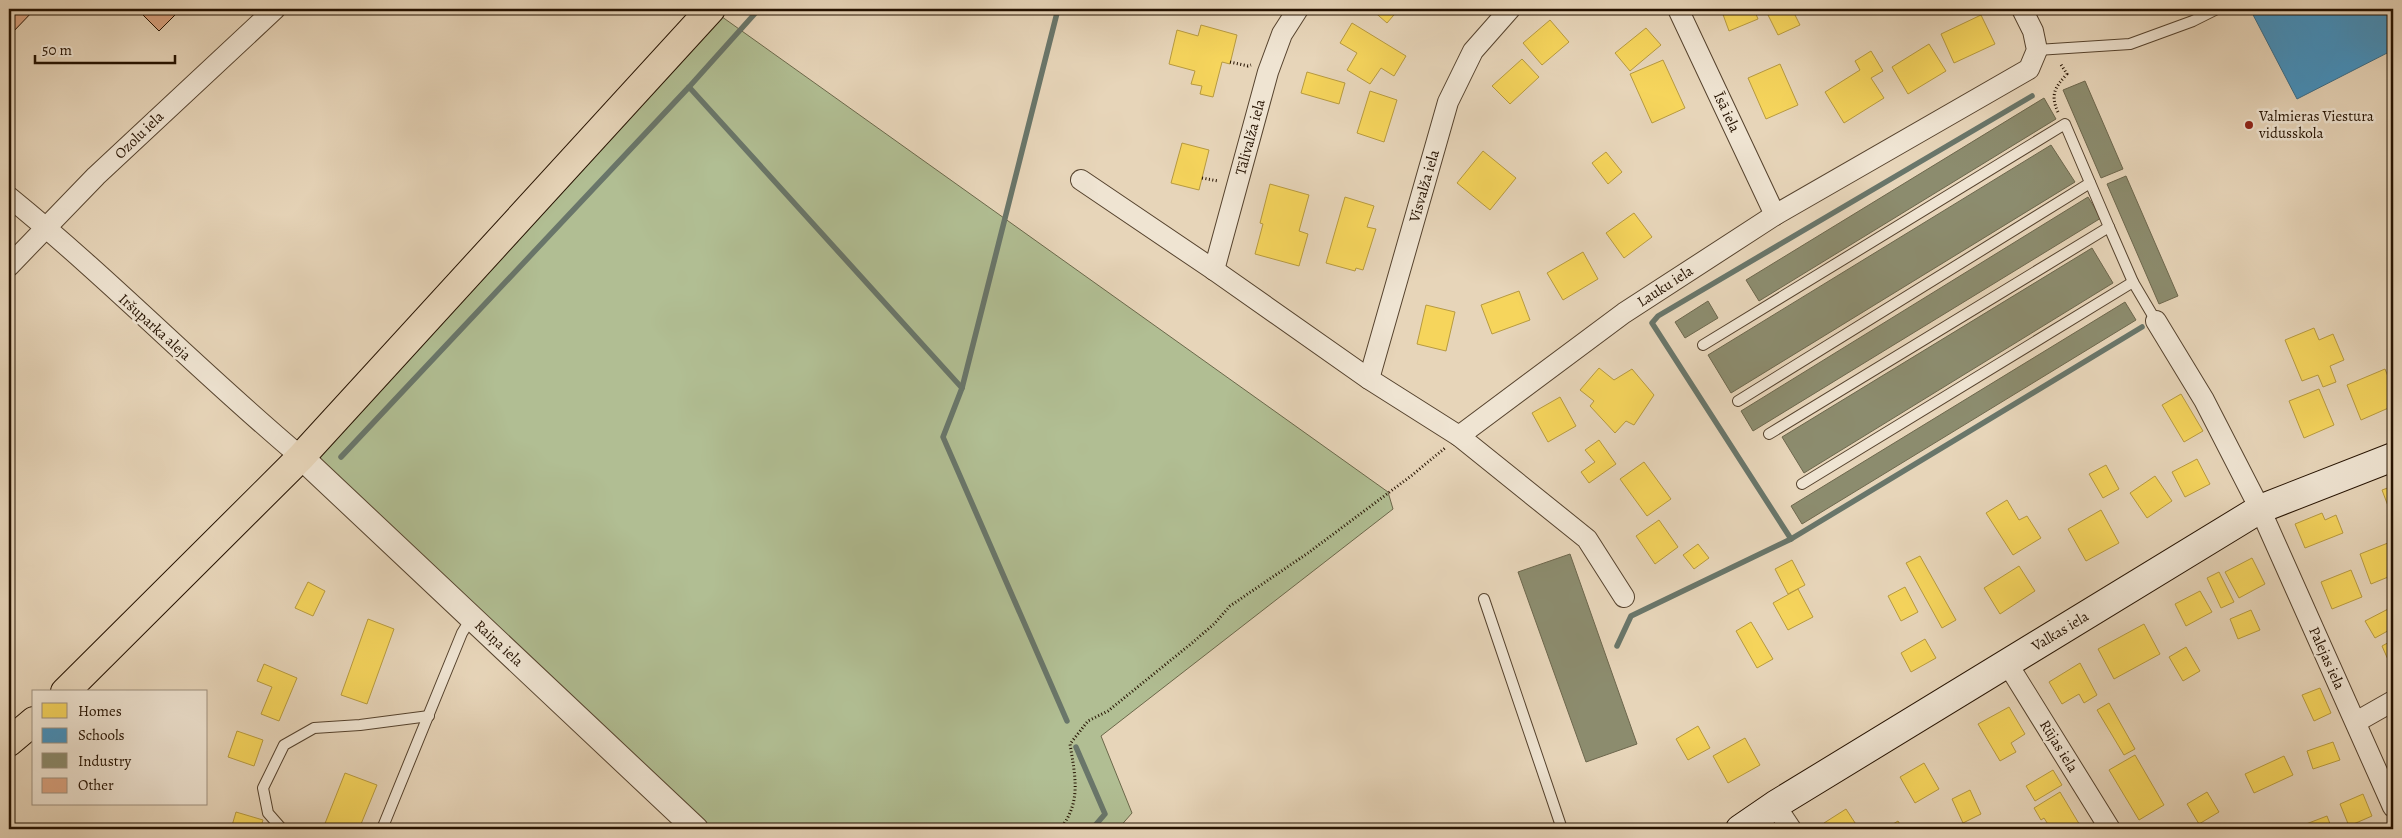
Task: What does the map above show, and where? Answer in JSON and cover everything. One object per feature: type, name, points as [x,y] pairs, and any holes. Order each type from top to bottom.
[{"type":"highway","points":[[67,690],[301,457],[711,9]]},
{"type":"highway","points":[[9,742],[32,723]]},
{"type":"main road","name":"Valkas iela","points":[[1740,829],[1775,804],[2260,509],[2393,457]]},
{"type":"street","name":"Ozolu iela","points":[[9,266],[110,163],[275,9]]},
{"type":"street","name":"Tālivalža iela","points":[[1214,270],[1268,72],[1282,34],[1298,9]]},
{"type":"street","name":"Visvalža iela","points":[[1370,379],[1448,102],[1473,51],[1510,9]]},
{"type":"street","name":"Īsā iela","points":[[1678,9],[1775,215]]},
{"type":"street","points":[[2022,9],[2033,31],[2037,50]]},
{"type":"street","name":"Lauku iela","points":[[1459,436],[1624,313],[1775,215],[2029,69],[2037,50]]},
{"type":"street","points":[[1081,180],[1370,379],[1459,436],[1587,539],[1624,597]]},
{"type":"street","name":"Iršuparka aleja","points":[[9,196],[301,457]]},
{"type":"street","name":"Palejas iela","points":[[2156,321],[2204,400],[2260,509],[2393,807]]},
{"type":"street","name":"Raiņa iela","points":[[301,457],[696,829]]},
{"type":"street","name":"Rūjas iela","points":[[2007,663],[2110,829]]},
{"type":"street","points":[[2356,722],[2393,701]]},
{"type":"street","points":[[1775,804],[1791,829]]},
{"type":"lane","points":[[2037,50],[2130,44],[2193,21],[2216,9]]},
{"type":"lane","points":[[1703,345],[2065,124],[2133,282],[2156,321]]},
{"type":"lane","points":[[1738,402],[2090,183]]},
{"type":"lane","points":[[1769,434],[2109,227]]},
{"type":"lane","points":[[1802,484],[2133,282]]},
{"type":"lane","points":[[1484,599],[1562,829]]},
{"type":"lane","points":[[382,829],[462,633],[472,617]]},
{"type":"lane","points":[[282,829],[268,812],[263,788],[284,744],[314,728],[360,725],[428,716]]},
{"type":"path","points":[[2037,50],[2060,64],[2067,74],[2056,86],[2053,94],[2056,106],[2065,124]]},
{"type":"path","points":[[1230,62],[1248,66],[1256,58]]},
{"type":"path","points":[[1060,829],[1071,816],[1076,796],[1070,744],[1088,722],[1108,711],[1192,643],[1230,606],[1308,553],[1412,476],[1459,436]]},
{"type":"green space","points":[[711,9],[1388,492],[1393,509],[1101,736],[1132,813],[1118,829],[696,829],[301,457]]},
{"type":"building: Homes","points":[[1371,9],[1399,9],[1387,23]]},
{"type":"building: Homes","points":[[1721,9],[1754,9],[1758,19],[1729,31]]},
{"type":"building: Homes","points":[[1782,9],[1792,9],[1800,25],[1778,35],[1768,15]]},
{"type":"building: Homes","points":[[1981,15],[1995,44],[1954,63],[1941,34]]},
{"type":"building: Homes","points":[[1550,20],[1569,42],[1542,65],[1523,43]]},
{"type":"building: Homes","points":[[1352,23],[1406,56],[1394,76],[1381,68],[1370,84],[1347,70],[1357,53],[1340,43]]},
{"type":"building: Homes","points":[[1201,25],[1237,35],[1230,64],[1222,62],[1213,97],[1200,94],[1202,86],[1191,84],[1195,71],[1169,64],[1177,30],[1198,36]]},
{"type":"building: Homes","points":[[1646,28],[1661,45],[1630,71],[1615,53]]},
{"type":"building: Homes","points":[[1929,44],[1946,71],[1908,94],[1892,67]]},
{"type":"building: Homes","points":[[1871,51],[1883,71],[1871,78],[1884,98],[1844,123],[1825,92],[1860,70],[1855,61]]},
{"type":"building: Homes","points":[[1522,59],[1539,77],[1510,104],[1492,86]]},
{"type":"building: Homes","points":[[1663,60],[1685,108],[1652,123],[1630,74]]},
{"type":"building: Homes","points":[[1780,64],[1798,105],[1766,119],[1748,78]]},
{"type":"building: Homes","points":[[1307,72],[1345,83],[1339,104],[1301,93]]},
{"type":"building: Homes","points":[[1370,91],[1397,100],[1384,142],[1357,133]]},
{"type":"building: Homes","points":[[1182,143],[1209,150],[1199,190],[1171,183]]},
{"type":"building: Homes","points":[[1483,151],[1516,178],[1490,210],[1457,183]]},
{"type":"building: Homes","points":[[1606,152],[1622,172],[1608,184],[1592,163]]},
{"type":"building: Homes","points":[[1270,184],[1309,195],[1299,231],[1308,234],[1299,266],[1255,254],[1263,224],[1260,223]]},
{"type":"building: Homes","points":[[1345,197],[1374,206],[1367,227],[1376,229],[1363,270],[1356,268],[1355,271],[1326,263]]},
{"type":"building: Homes","points":[[1634,213],[1652,237],[1624,258],[1606,233]]},
{"type":"building: Homes","points":[[1583,252],[1598,279],[1563,300],[1547,273]]},
{"type":"building: Homes","points":[[1519,291],[1530,320],[1492,334],[1481,305]]},
{"type":"building: Homes","points":[[1426,305],[1455,312],[1446,351],[1417,344]]},
{"type":"building: Homes","points":[[2314,328],[2319,340],[2333,334],[2344,360],[2330,366],[2336,382],[2323,387],[2318,375],[2302,381],[2285,340]]},
{"type":"building: Homes","points":[[1599,368],[1614,380],[1632,369],[1654,395],[1634,425],[1626,421],[1615,433],[1590,406],[1594,401],[1580,390]]},
{"type":"building: Homes","points":[[2385,369],[2393,389],[2393,406],[2361,420],[2347,385]]},
{"type":"building: Homes","points":[[2319,389],[2334,425],[2304,438],[2289,401]]},
{"type":"building: Homes","points":[[2181,394],[2203,431],[2184,442],[2162,405]]},
{"type":"building: Homes","points":[[1560,397],[1576,426],[1548,442],[1532,413]]},
{"type":"building: Homes","points":[[1599,440],[1616,464],[1589,483],[1581,472],[1595,462],[1585,450]]},
{"type":"building: Homes","points":[[2197,459],[2210,484],[2185,497],[2172,472]]},
{"type":"building: Homes","points":[[1644,462],[1671,499],[1647,516],[1620,479]]},
{"type":"building: Homes","points":[[2106,465],[2119,489],[2103,498],[2089,474]]},
{"type":"building: Homes","points":[[2155,476],[2172,501],[2147,518],[2130,493]]},
{"type":"building: Homes","points":[[2393,486],[2393,519],[2382,490]]},
{"type":"building: Homes","points":[[2007,500],[2019,520],[2027,516],[2041,538],[2013,555],[1986,513]]},
{"type":"building: Homes","points":[[2101,510],[2119,543],[2086,561],[2068,529]]},
{"type":"building: Homes","points":[[2322,513],[2325,520],[2336,515],[2343,533],[2305,548],[2295,524]]},
{"type":"building: Homes","points":[[1659,520],[1678,547],[1655,564],[1636,536]]},
{"type":"building: Homes","points":[[2393,541],[2393,575],[2371,584],[2360,554]]},
{"type":"building: Homes","points":[[1698,544],[1709,558],[1694,569],[1683,555]]},
{"type":"building: Homes","points":[[1920,556],[1956,620],[1942,628],[1906,563]]},
{"type":"building: Homes","points":[[2252,558],[2265,584],[2239,598],[2225,572]]},
{"type":"building: Homes","points":[[1792,560],[1805,585],[1788,594],[1775,569]]},
{"type":"building: Homes","points":[[2019,566],[2035,591],[2000,614],[1984,588]]},
{"type":"building: Homes","points":[[2351,570],[2362,597],[2332,609],[2321,582]]},
{"type":"building: Homes","points":[[2219,572],[2234,602],[2221,608],[2207,578]]},
{"type":"building: Homes","points":[[308,582],[325,591],[313,616],[295,608]]},
{"type":"building: Homes","points":[[1905,587],[1918,612],[1901,621],[1888,596]]},
{"type":"building: Homes","points":[[1798,589],[1813,617],[1788,630],[1773,603]]},
{"type":"building: Homes","points":[[2200,591],[2212,612],[2186,626],[2175,604]]},
{"type":"building: Homes","points":[[2390,608],[2393,613],[2393,628],[2375,638],[2365,621]]},
{"type":"building: Homes","points":[[2251,610],[2260,630],[2238,639],[2230,619]]},
{"type":"building: Homes","points":[[368,619],[394,629],[367,704],[341,695]]},
{"type":"building: Homes","points":[[1751,622],[1773,659],[1757,668],[1736,631]]},
{"type":"building: Homes","points":[[2144,624],[2160,654],[2114,679],[2098,649]]},
{"type":"building: Homes","points":[[1925,639],[1936,658],[1911,672],[1901,653]]},
{"type":"building: Homes","points":[[2393,640],[2393,671],[2382,646]]},
{"type":"building: Homes","points":[[2186,647],[2200,671],[2183,681],[2169,657]]},
{"type":"building: Homes","points":[[2080,663],[2097,695],[2084,703],[2079,694],[2062,704],[2049,682]]},
{"type":"building: Homes","points":[[264,664],[297,678],[279,721],[261,714],[272,687],[257,681]]},
{"type":"building: Homes","points":[[2320,688],[2331,713],[2314,721],[2302,695]]},
{"type":"building: Homes","points":[[2109,703],[2135,749],[2124,755],[2097,710]]},
{"type":"building: Homes","points":[[2009,707],[2025,734],[2011,743],[2016,752],[2000,761],[1978,724]]},
{"type":"building: Homes","points":[[1698,726],[1710,748],[1688,760],[1676,739]]},
{"type":"building: Homes","points":[[237,731],[263,740],[254,766],[228,757]]},
{"type":"building: Homes","points":[[1745,738],[1760,765],[1728,783],[1713,756]]},
{"type":"building: Homes","points":[[2333,742],[2340,760],[2313,769],[2307,751]]},
{"type":"building: Homes","points":[[2135,755],[2164,805],[2139,820],[2109,770]]},
{"type":"building: Homes","points":[[2284,756],[2293,775],[2254,793],[2245,774]]},
{"type":"building: Homes","points":[[1924,763],[1939,789],[1915,803],[1900,777]]},
{"type":"building: Homes","points":[[2053,770],[2062,785],[2035,801],[2026,786]]},
{"type":"building: Homes","points":[[345,773],[377,785],[359,829],[332,829],[324,826]]},
{"type":"building: Homes","points":[[1970,790],[1981,814],[1963,823],[1952,799]]},
{"type":"building: Homes","points":[[2060,792],[2081,827],[2078,829],[2051,829],[2044,818],[2041,820],[2034,808]]},
{"type":"building: Homes","points":[[2207,792],[2219,812],[2199,824],[2187,804]]},
{"type":"building: Homes","points":[[2363,794],[2372,816],[2349,826],[2340,804]]},
{"type":"building: Homes","points":[[1846,809],[1859,829],[1828,829],[1824,823]]},
{"type":"building: Homes","points":[[236,812],[263,820],[260,829],[231,829]]},
{"type":"building: Homes","points":[[2327,816],[2332,829],[2309,829],[2306,824]]},
{"type":"building: Homes","points":[[1898,821],[1903,829],[1885,829]]},
{"type":"building: Schools","points":[[2250,9],[2393,9],[2393,50],[2297,99]]},
{"type":"building: Industry","points":[[2085,81],[2123,169],[2101,178],[2063,90]]},
{"type":"building: Industry","points":[[2044,98],[2056,119],[1759,301],[1746,280]]},
{"type":"building: Industry","points":[[2051,145],[2075,182],[1731,393],[1708,355]]},
{"type":"building: Industry","points":[[2126,176],[2178,296],[2159,304],[2107,184]]},
{"type":"building: Industry","points":[[2088,197],[2101,218],[1753,431],[1741,411]]},
{"type":"building: Industry","points":[[2092,248],[2113,283],[1804,473],[1782,437]]},
{"type":"building: Industry","points":[[1708,301],[1718,318],[1685,338],[1675,322]]},
{"type":"building: Industry","points":[[2125,302],[2136,320],[1802,524],[1791,506]]},
{"type":"building: Industry","points":[[1570,554],[1637,744],[1586,762],[1518,572]]},
{"type":"building: Other","points":[[9,9],[35,9],[11,34],[9,32]]},
{"type":"building: Other","points":[[142,9],[177,9],[179,11],[159,31],[139,11]]},
{"type":"waterway","points":[[341,457],[689,87],[759,9]]},
{"type":"waterway","points":[[1058,9],[962,388],[943,437],[1067,721]]},
{"type":"waterway","points":[[689,87],[962,388]]},
{"type":"waterway","points":[[1791,539],[1652,323],[1658,316],[2032,96]]},
{"type":"waterway","points":[[1617,646],[1631,616],[1791,539],[2142,327]]},
{"type":"waterway","points":[[1076,747],[1105,814],[1092,829]]},
{"type":"place","name":"Valmieras Viestura vidusskola","points":[[2249,125]]}]
